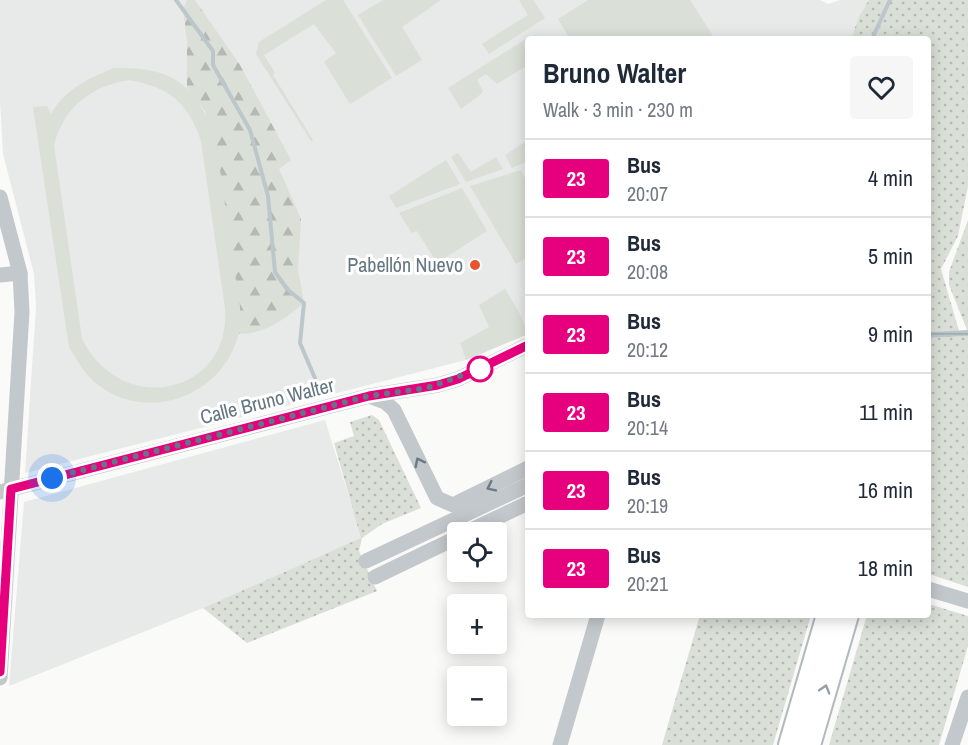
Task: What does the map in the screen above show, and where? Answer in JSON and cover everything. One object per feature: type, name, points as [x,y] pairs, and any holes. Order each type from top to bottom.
[{"type":"street","points":[[0,197],[20,273],[22,312],[6,490],[0,678]]},
{"type":"street","points":[[0,275],[20,273]]},
{"type":"street","name":"Calle Bruno Walter","points":[[6,490],[369,396],[409,391],[458,379],[525,346]]},
{"type":"street","points":[[394,410],[399,400],[409,391]]},
{"type":"street","points":[[369,396],[385,402],[394,410],[437,498],[453,505],[525,469]]},
{"type":"street","points":[[366,561],[525,485]]},
{"type":"street","points":[[488,522],[525,504]]},
{"type":"street","points":[[375,577],[447,542]]},
{"type":"street","points":[[931,590],[968,602]]},
{"type":"street","points":[[560,745],[597,618]]},
{"type":"street","points":[[790,745],[827,618]]},
{"type":"street","points":[[809,745],[846,618]]},
{"type":"street","points":[[952,745],[968,697]]},
{"type":"shaded area","points":[[0,0],[820,0],[828,4],[840,0],[869,0],[859,16],[852,36],[525,36],[525,335],[466,360],[25,473],[36,307],[34,274],[3,154],[0,101]]},
{"type":"shaded area","points":[[968,330],[968,336],[931,338],[931,332]]},
{"type":"shaded area","points":[[325,420],[362,538],[203,608],[9,686],[24,502]]},
{"type":"green space","points":[[187,0],[195,0],[240,65],[291,160],[279,169],[301,219],[298,270],[304,303],[274,324],[248,333],[239,334],[240,308],[205,111],[187,88],[187,41],[183,9]]},
{"type":"green space","points":[[326,0],[343,0],[392,78],[350,104],[324,62],[336,53],[314,24],[264,55],[275,73],[273,75],[313,140],[311,141],[256,54],[259,42]]},
{"type":"green space","points":[[383,0],[441,0],[402,27],[422,60],[396,76],[358,15]]},
{"type":"green space","points":[[519,0],[533,0],[545,18],[489,54],[482,44],[528,15]]},
{"type":"green space","points":[[588,0],[690,0],[713,36],[568,36],[558,19]]},
{"type":"green space","points":[[869,0],[968,0],[968,186],[958,236],[941,269],[959,331],[931,332],[931,36],[852,36],[859,16]]},
{"type":"green space","points":[[525,40],[525,67],[497,84],[486,74],[477,80],[483,91],[481,94],[461,109],[448,88]]},
{"type":"green space","points":[[114,68],[150,70],[177,81],[198,102],[207,117],[215,135],[240,308],[239,333],[229,357],[216,374],[200,388],[180,398],[159,402],[138,402],[117,396],[97,384],[69,347],[33,107],[47,106],[51,114],[70,92]],"holes":[[[129,80],[143,83],[175,98],[196,127],[201,141],[225,308],[223,337],[211,360],[193,377],[171,386],[147,387],[122,380],[100,364],[82,339],[54,145],[72,109],[91,93]]]},
{"type":"green space","points":[[525,142],[525,162],[512,168],[505,155]]},
{"type":"green space","points":[[458,153],[471,172],[496,157],[503,169],[466,182],[451,157]]},
{"type":"green space","points":[[446,160],[460,184],[396,208],[389,196]]},
{"type":"green space","points":[[521,170],[525,179],[525,259],[516,264],[470,186]]},
{"type":"green space","points":[[462,188],[487,231],[437,263],[417,231],[412,233],[399,213]]},
{"type":"green space","points":[[968,220],[967,330],[949,285],[949,272]]},
{"type":"green space","points":[[505,289],[520,314],[525,326],[525,335],[466,360],[460,343],[489,327],[479,305]]},
{"type":"green space","points":[[968,336],[968,587],[931,575],[931,338]]},
{"type":"green space","points":[[372,415],[379,420],[421,508],[382,524],[362,538],[359,551],[377,591],[247,643],[203,608],[361,538],[334,443],[354,436],[350,422]]},
{"type":"green space","points":[[931,605],[968,616],[968,646],[939,745],[829,745],[866,618],[931,618]]},
{"type":"green space","points":[[699,618],[810,618],[773,745],[662,745]]},
{"type":"waterway","points":[[176,0],[213,51],[213,65],[250,130],[268,196],[275,272],[287,289],[304,303],[300,343],[320,390]]},
{"type":"waterway","points":[[873,36],[890,0]]},
{"type":"bus line","name":"23","points":[[0,672],[11,489],[369,396],[438,385],[458,379],[525,346]]},
{"type":"place","name":"Pabellón Nuevo","points":[[475,265]]},
{"type":"route","points":[[52,478],[369,396],[427,388],[458,379],[480,369]]}]
